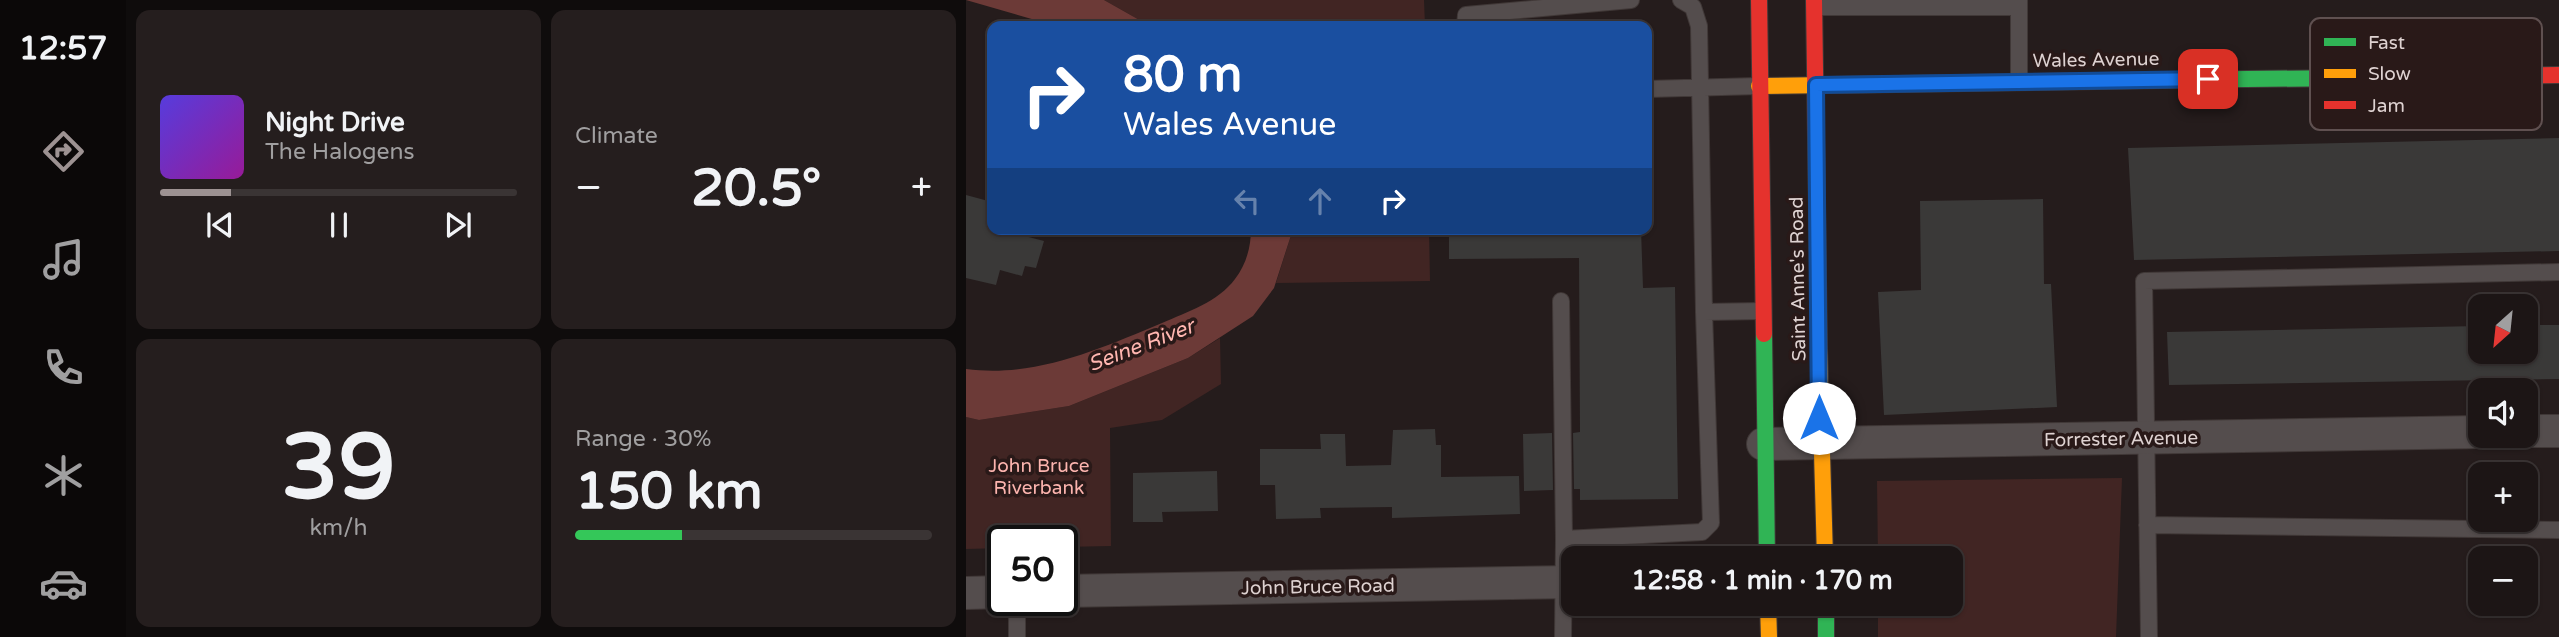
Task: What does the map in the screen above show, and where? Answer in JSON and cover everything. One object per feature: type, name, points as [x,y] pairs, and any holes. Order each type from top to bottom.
[{"type":"main road","name":"Saint Anne's Road","points":[[1759,0],[1763,444],[1767,546]]},
{"type":"main road","name":"Saint Anne's Road","points":[[1815,4],[1820,443],[1824,546]]},
{"type":"main road","name":"Wales Avenue","points":[[1759,86],[2310,78]]},
{"type":"main road","points":[[1768,616],[1769,637]]},
{"type":"main road","points":[[1826,616],[1826,637]]},
{"type":"street","points":[[2538,431],[2559,431]]},
{"type":"street","name":"Forrester Avenue","points":[[1763,444],[2468,432]]},
{"type":"street","name":"John Bruce Road","points":[[1078,591],[1561,582]]},
{"type":"street","points":[[966,593],[987,592]]},
{"type":"lane","points":[[1465,21],[1466,15],[1631,0]]},
{"type":"lane","points":[[1564,539],[1702,532],[1711,523],[1698,87],[1699,26],[1693,7],[1681,0]]},
{"type":"lane","points":[[1815,4],[2019,4],[2019,81]]},
{"type":"lane","points":[[1652,89],[1759,86]]},
{"type":"lane","points":[[2149,637],[2144,281],[2559,272]]},
{"type":"lane","points":[[1561,301],[1565,546]]},
{"type":"lane","points":[[1704,312],[1762,312]]},
{"type":"lane","points":[[2147,525],[2559,530]]},
{"type":"lane","points":[[1017,616],[1017,637]]},
{"type":"lane","points":[[1563,637],[1565,616]]},
{"type":"green space","points":[[1104,0],[1424,0],[1425,21],[1141,21]]},
{"type":"green space","points":[[1291,235],[1429,235],[1430,281],[1276,283]]},
{"type":"green space","name":"John Bruce Riverbank","points":[[1220,338],[1221,384],[1162,420],[1110,428],[1111,546],[1078,547],[1078,525],[987,525],[987,548],[966,549],[966,417],[979,420],[1069,406],[1188,358]]},
{"type":"green space","points":[[2122,478],[2116,637],[1878,637],[1878,616],[1963,616],[1963,546],[1878,546],[1877,481]]},
{"type":"water","points":[[966,0],[1104,0],[1141,21],[1039,21]]},
{"type":"water","name":"Seine River","points":[[1251,235],[1291,235],[1274,288],[1253,316],[1188,358],[1069,406],[979,420],[966,417],[966,369],[1017,369],[1067,359],[1182,315],[1202,306],[1228,287],[1242,268]]},
{"type":"building","points":[[2559,138],[2559,251],[2134,260],[2128,148]]},
{"type":"building","points":[[966,195],[987,201],[987,235],[1021,235],[1044,241],[1036,268],[1025,266],[1022,276],[1000,270],[996,285],[966,278]]},
{"type":"building","points":[[2043,199],[2044,284],[2051,284],[2057,407],[1884,415],[1878,292],[1921,290],[1920,201]]},
{"type":"building","points":[[1449,235],[1641,235],[1643,288],[1675,287],[1678,499],[1580,500],[1580,489],[1574,489],[1573,433],[1580,432],[1579,258],[1449,259]]},
{"type":"building","points":[[2538,325],[2559,325],[2559,379],[2468,378],[2468,380],[2169,385],[2167,332],[2468,326],[2468,364],[2538,364]]},
{"type":"building","points":[[1435,429],[1436,445],[1441,445],[1441,477],[1519,476],[1520,514],[1392,518],[1392,507],[1320,508],[1321,518],[1276,519],[1275,485],[1260,485],[1260,449],[1321,449],[1320,434],[1345,434],[1346,466],[1391,465],[1393,430]]},
{"type":"building","points":[[1552,433],[1553,490],[1524,491],[1523,434]]},
{"type":"building","points":[[1217,471],[1218,511],[1162,512],[1163,522],[1133,522],[1133,473]]},
{"type":"traffic: fast","points":[[2163,80],[2310,78]]},
{"type":"traffic: fast","points":[[1764,334],[1767,546]]},
{"type":"traffic: fast","points":[[1826,616],[1826,637]]},
{"type":"traffic: slow","points":[[1759,86],[2163,80]]},
{"type":"traffic: slow","points":[[1819,348],[1825,546]]},
{"type":"traffic: slow","points":[[1768,616],[1769,637]]},
{"type":"traffic: jam","points":[[1759,0],[1764,334]]},
{"type":"traffic: jam","points":[[1814,0],[1819,348]]},
{"type":"traffic: jam","points":[[2542,75],[2559,75]]},
{"type":"route","points":[[1819,418],[1816,85],[2208,79]]}]
